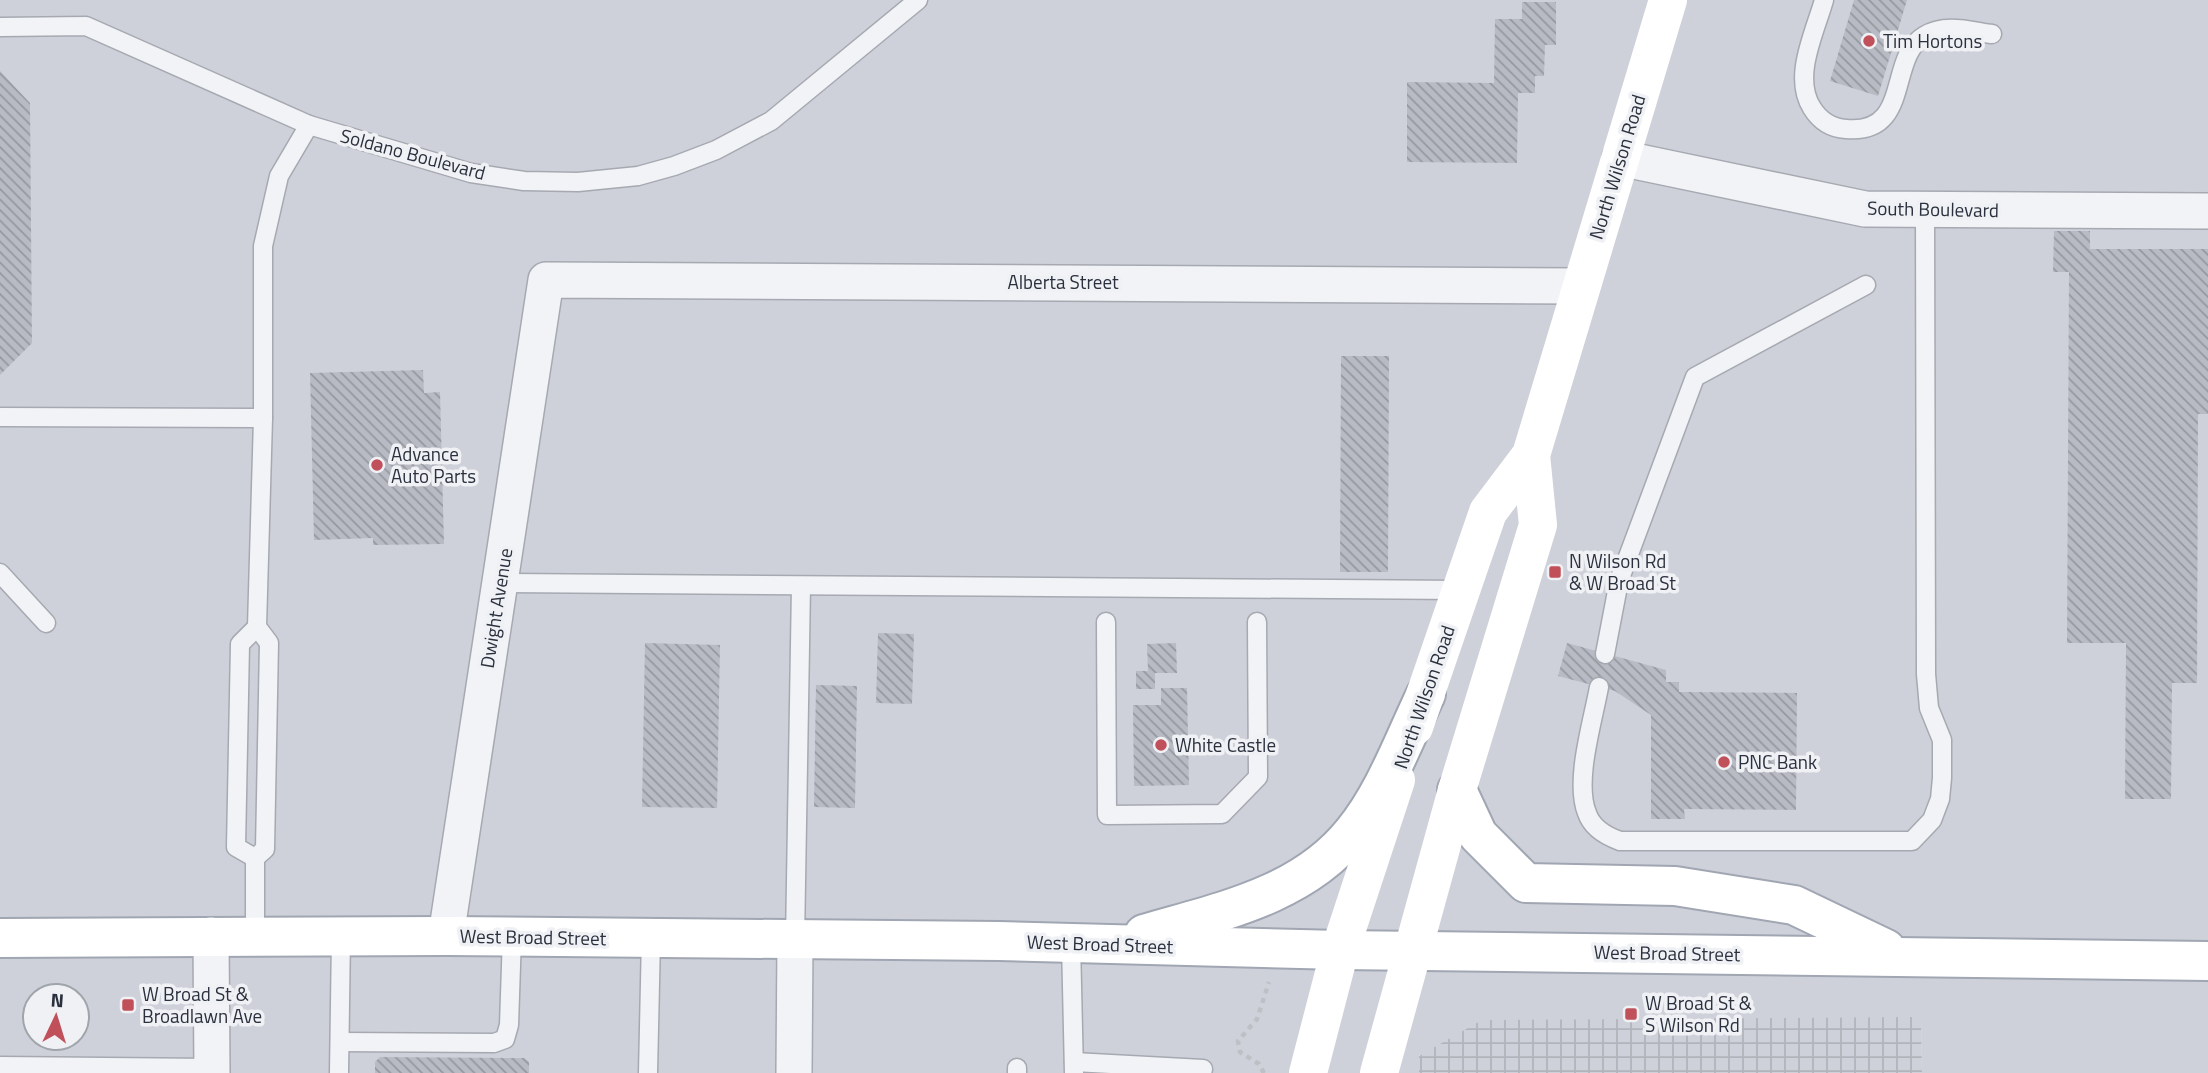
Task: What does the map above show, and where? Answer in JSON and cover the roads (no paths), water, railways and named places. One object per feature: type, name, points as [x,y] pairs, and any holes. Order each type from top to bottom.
[{"type":"main road","name":"North Wilson Road","points":[[1308,1073],[1340,950],[1460,590],[1489,512],[1531,455],[1668,0]]},
{"type":"main road","name":"North Wilson Road","points":[[1379,1073],[1457,790],[1538,525],[1531,455]]},
{"type":"main road","points":[[1110,944],[1257,901],[1296,881],[1329,857],[1354,832],[1373,802],[1426,694]]},
{"type":"main road","points":[[1457,790],[1478,835],[1526,883],[1675,886],[1794,905],[1897,955]]},
{"type":"main road","name":"West Broad Street","points":[[0,937],[512,936],[1072,943],[1340,950],[2205,959]]},
{"type":"street","name":"South Boulevard","points":[[1620,158],[1865,209],[2208,211]]},
{"type":"street","name":"Alberta Street","points":[[546,280],[1581,286]]},
{"type":"street","name":"Dwight Avenue","points":[[446,936],[546,280]]},
{"type":"street","points":[[211,935],[212,1070]]},
{"type":"street","points":[[794,1073],[795,940]]},
{"type":"lane","name":"Soldano Boulevard","points":[[0,27],[86,26],[309,125],[471,173],[524,181],[578,182],[638,176],[716,150],[771,121],[918,0]]},
{"type":"lane","points":[[1824,0],[1804,73],[1805,97],[1817,117],[1835,128],[1859,130],[1882,119],[1895,102],[1909,50],[1924,36],[1945,28],[1992,34]]},
{"type":"lane","points":[[255,936],[255,858],[265,849],[269,643],[257,627],[263,418],[263,246],[279,176],[309,125]]},
{"type":"lane","points":[[1599,687],[1582,793],[1587,814],[1595,826],[1620,841],[1913,841],[1932,820],[1940,799],[1942,740],[1929,708],[1926,674],[1925,210]]},
{"type":"lane","points":[[1605,654],[1619,581],[1695,377],[1866,285]]},
{"type":"lane","points":[[0,417],[263,418]]},
{"type":"lane","points":[[0,573],[46,623]]},
{"type":"lane","points":[[500,583],[1460,590]]},
{"type":"lane","points":[[795,940],[801,586]]},
{"type":"lane","points":[[1106,622],[1107,815],[1222,814],[1258,777],[1256,622]]},
{"type":"lane","points":[[255,858],[236,847],[240,644],[257,627]]},
{"type":"lane","points":[[339,1073],[341,936]]},
{"type":"lane","points":[[340,1042],[493,1050],[505,1038],[509,1024],[512,936]]},
{"type":"lane","points":[[648,1073],[651,939]]},
{"type":"lane","points":[[1072,943],[1074,1068],[1203,1069],[1202,1073]]},
{"type":"lane","points":[[774,1073],[794,1031]]},
{"type":"lane","points":[[0,1066],[212,1070]]},
{"type":"place","name":"Tim Hortons","points":[[1869,41]]},
{"type":"place","name":"Advance Auto Parts","points":[[377,465]]},
{"type":"place","name":"N Wilson Rd & W Broad St","points":[[1555,572]]},
{"type":"place","name":"White Castle","points":[[1161,745]]},
{"type":"place","name":"PNC Bank","points":[[1724,762]]},
{"type":"place","name":"W Broad St & Broadlawn Ave","points":[[128,1005]]},
{"type":"place","name":"W Broad St & S Wilson Rd","points":[[1631,1014]]}]
